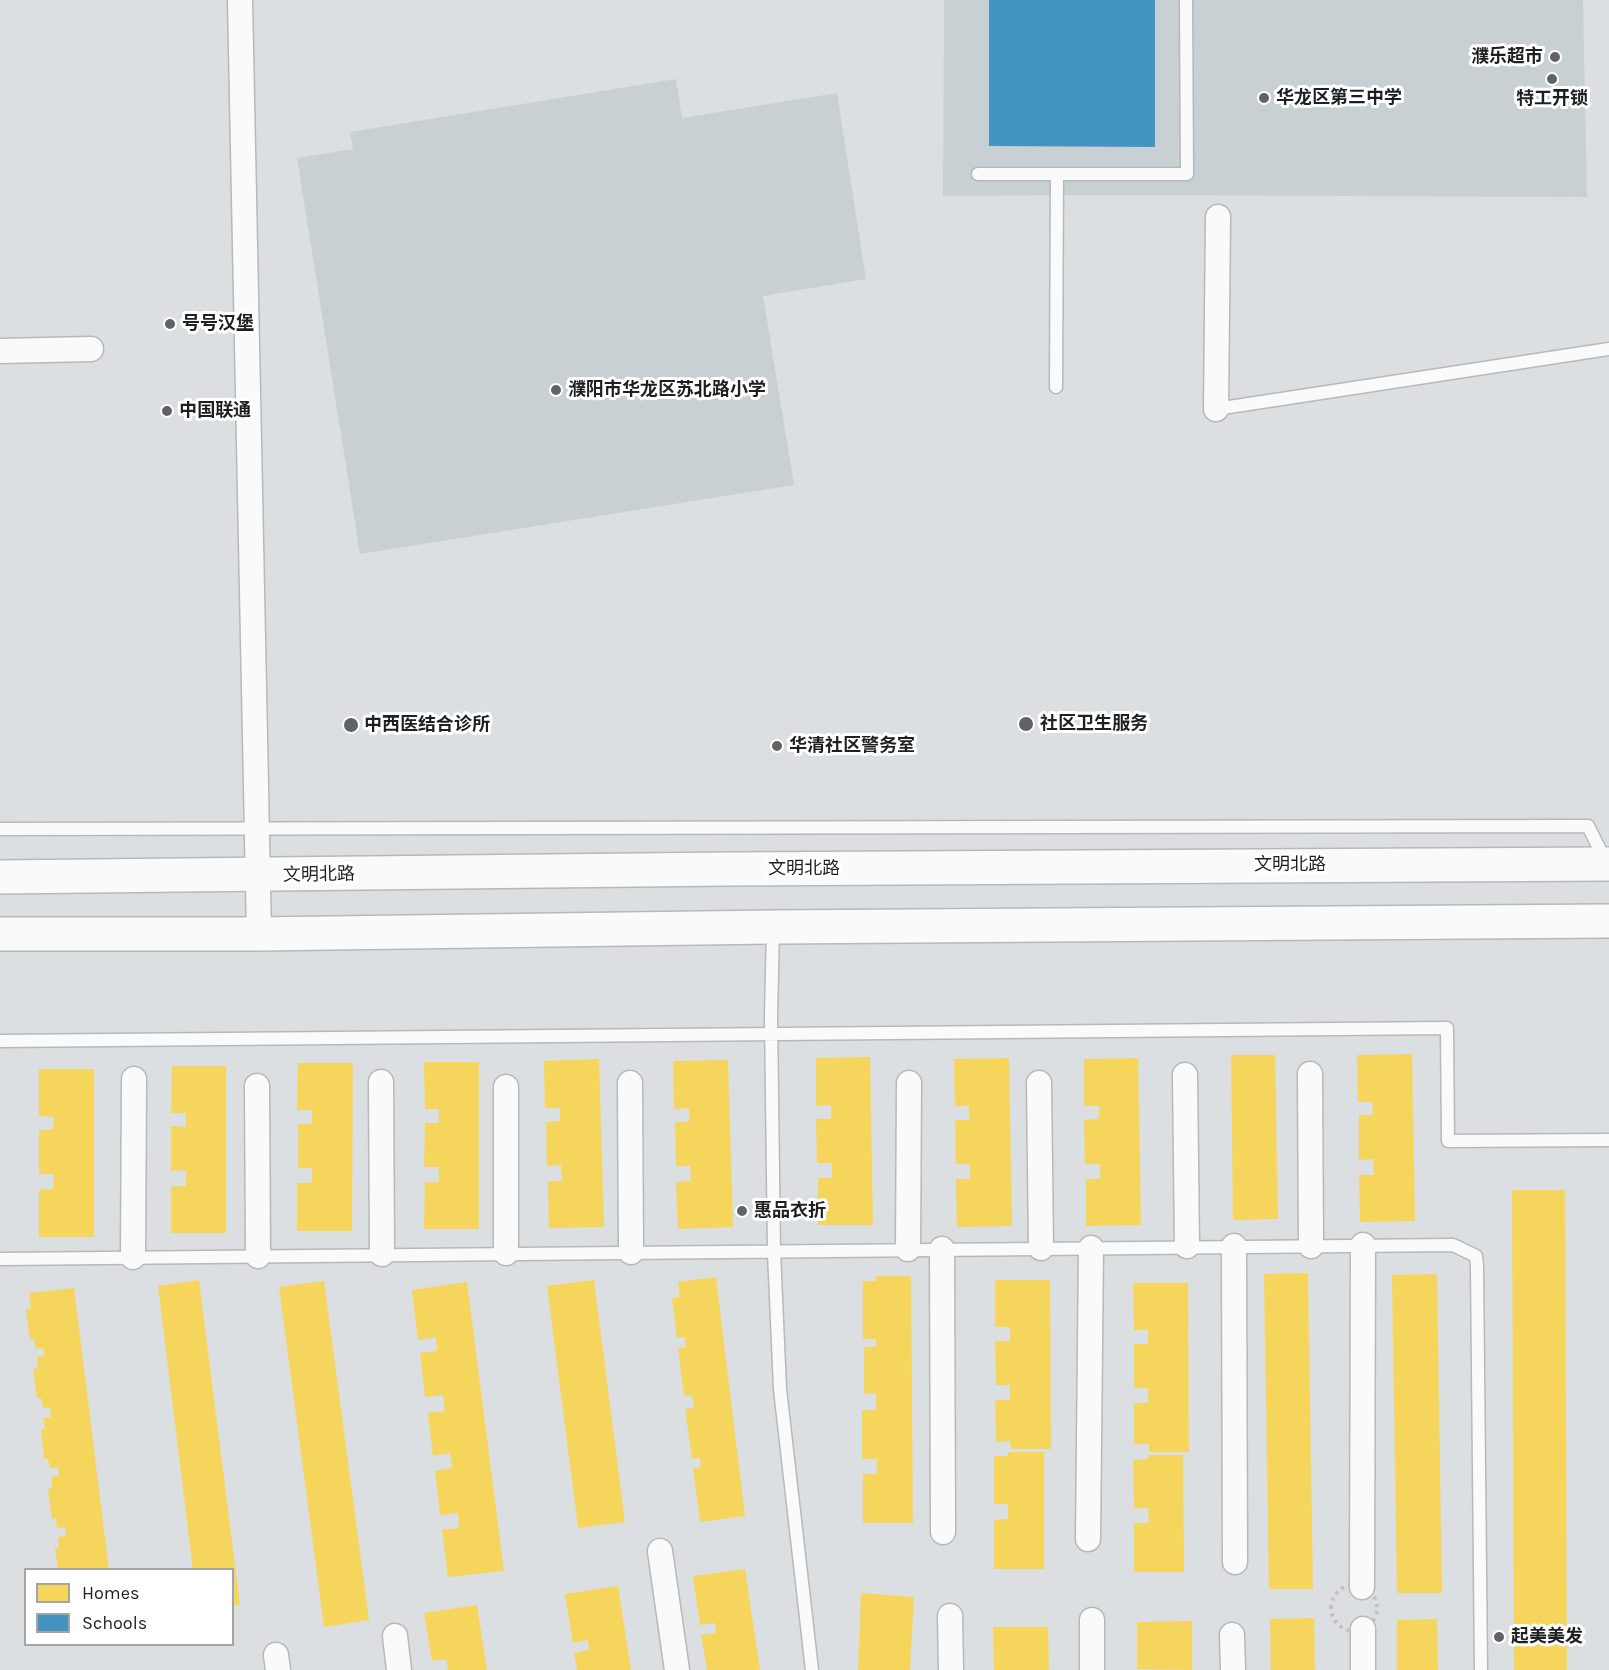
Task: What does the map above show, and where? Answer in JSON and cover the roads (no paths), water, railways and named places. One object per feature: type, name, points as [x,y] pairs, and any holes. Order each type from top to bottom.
[{"type":"street","points":[[240,0],[259,934]]},
{"type":"street","points":[[1216,409],[1218,218]]},
{"type":"street","points":[[0,351],[91,349]]},
{"type":"street","name":"文明北路","points":[[0,877],[1608,863]]},
{"type":"street","points":[[0,934],[259,934],[773,927],[1609,921]]},
{"type":"street","points":[[1310,1074],[1311,1246]]},
{"type":"street","points":[[1185,1075],[1186,1246]]},
{"type":"street","points":[[133,1257],[134,1079]]},
{"type":"street","points":[[381,1082],[382,1254]]},
{"type":"street","points":[[630,1083],[631,1252]]},
{"type":"street","points":[[908,1250],[909,1083]]},
{"type":"street","points":[[1039,1083],[1041,1248]]},
{"type":"street","points":[[257,1086],[258,1256]]},
{"type":"street","points":[[506,1086],[506,1253]]},
{"type":"street","points":[[1362,1587],[1363,1245]]},
{"type":"street","points":[[1234,1246],[1235,1562]]},
{"type":"street","points":[[1088,1539],[1090,1248]]},
{"type":"street","points":[[942,1249],[944,1532]]},
{"type":"street","points":[[660,1551],[677,1670]]},
{"type":"street","points":[[950,1616],[951,1670]]},
{"type":"street","points":[[1092,1620],[1092,1670]]},
{"type":"street","points":[[1363,1629],[1363,1670]]},
{"type":"street","points":[[1232,1635],[1233,1670]]},
{"type":"street","points":[[395,1636],[399,1670]]},
{"type":"lane","points":[[978,174],[1187,174],[1186,0]]},
{"type":"lane","points":[[1056,387],[1057,174]]},
{"type":"lane","points":[[1216,409],[1609,349]]},
{"type":"lane","points":[[0,829],[1588,826],[1608,863]]},
{"type":"lane","points":[[773,927],[774,1252],[780,1389],[812,1670]]},
{"type":"lane","points":[[0,1041],[1447,1029],[1448,1141],[1609,1140]]},
{"type":"lane","points":[[0,1259],[1453,1245],[1476,1256],[1481,1670]]},
{"type":"place","name":"濮乐超市","points":[[1555,57]]},
{"type":"place","name":"特工开锁","points":[[1552,79]]},
{"type":"place","name":"华龙区第三中学","points":[[1264,98]]},
{"type":"place","name":"号号汉堡","points":[[170,324]]},
{"type":"place","name":"濮阳市华龙区苏北路小学","points":[[556,390]]},
{"type":"place","name":"中国联通","points":[[167,411]]},
{"type":"place","name":"社区卫生服务","points":[[1026,724]]},
{"type":"place","name":"中西医结合诊所","points":[[351,725]]},
{"type":"place","name":"华清社区警务室","points":[[777,746]]},
{"type":"place","name":"惠品衣折","points":[[742,1211]]},
{"type":"place","name":"起美美发","points":[[1499,1637]]}]
